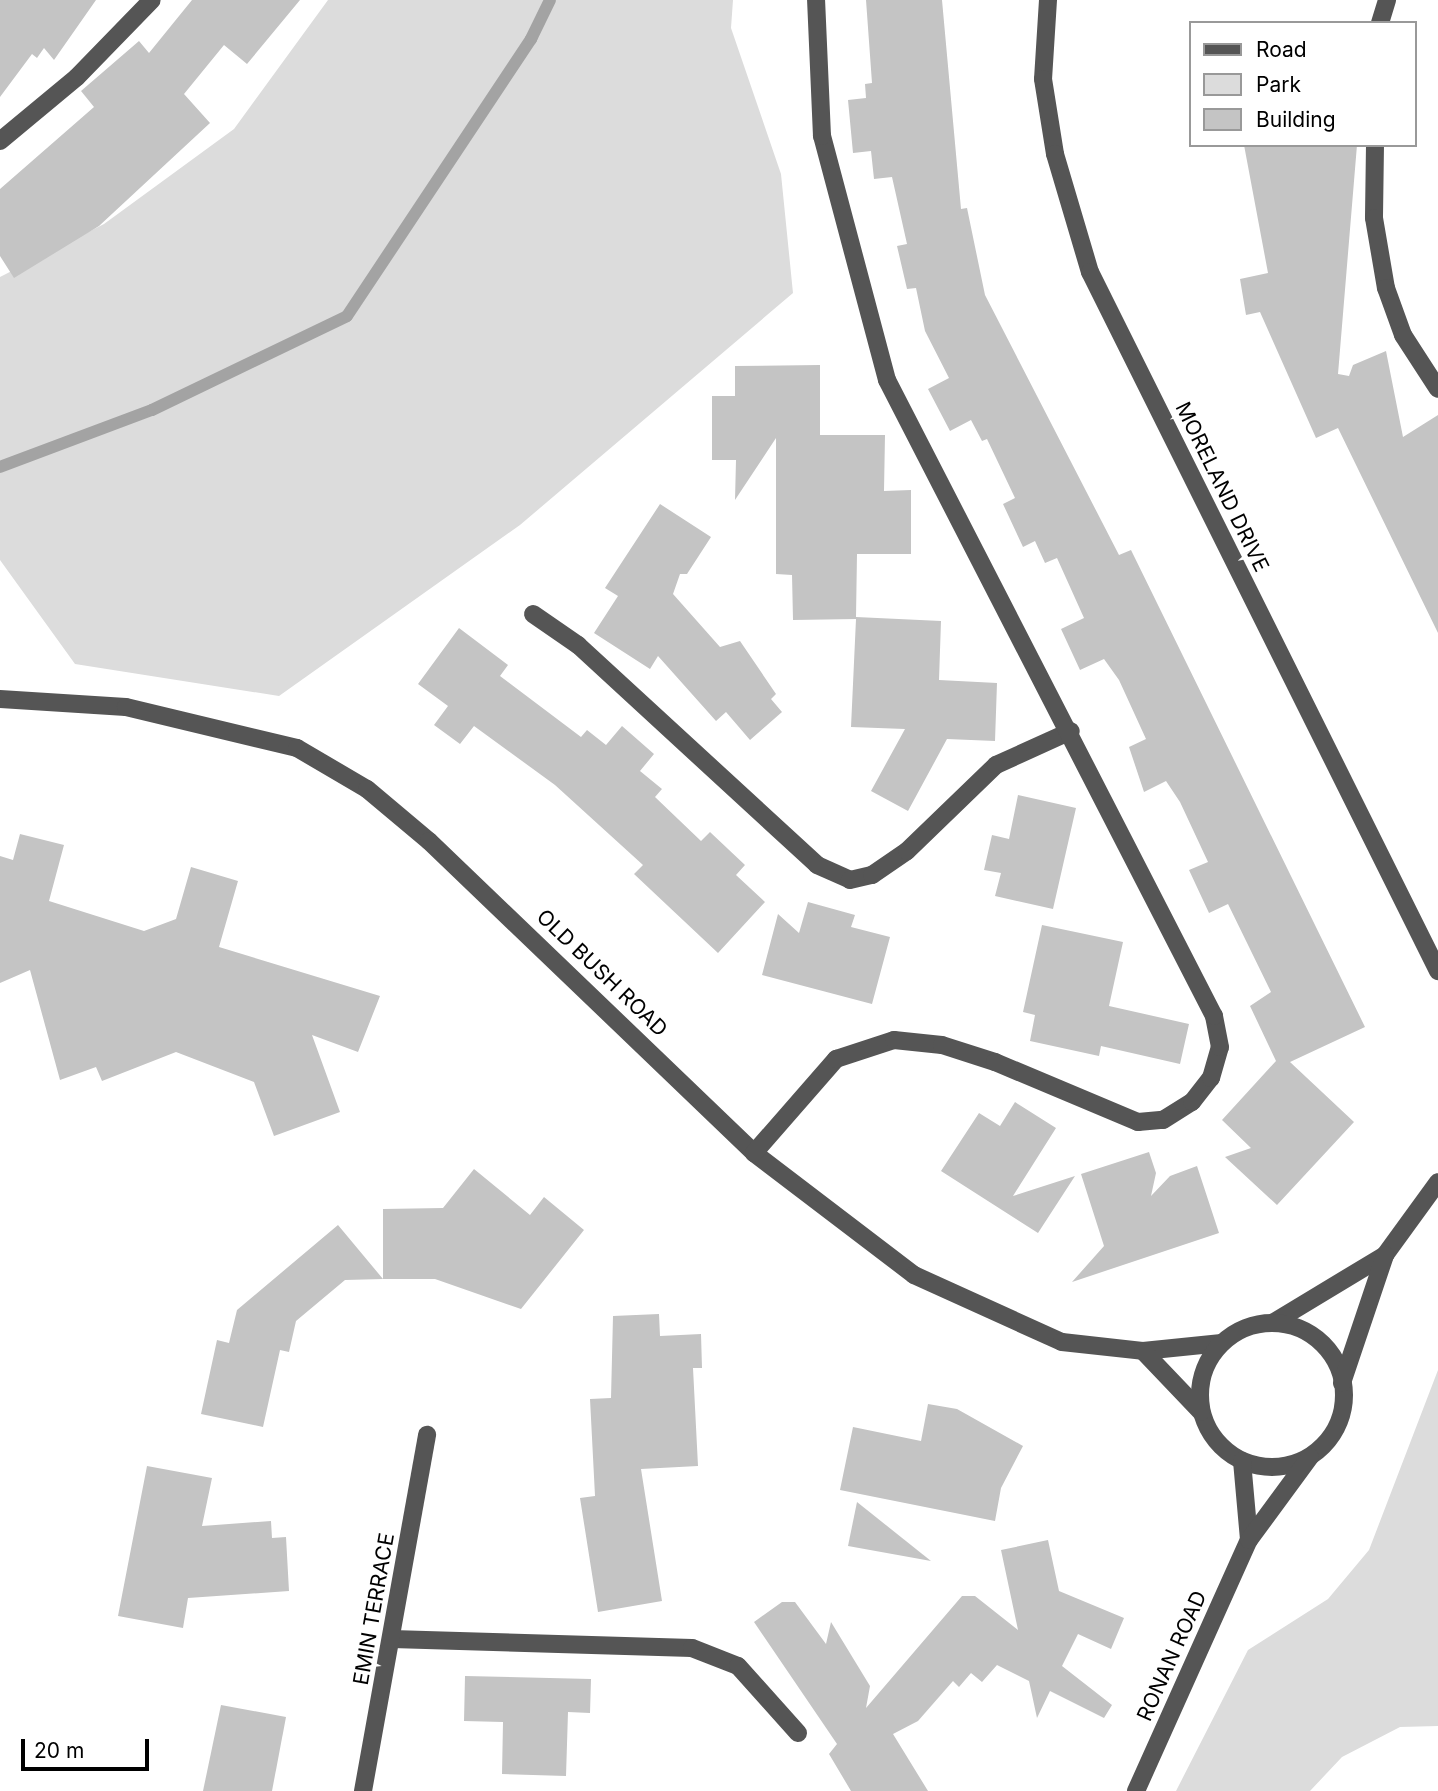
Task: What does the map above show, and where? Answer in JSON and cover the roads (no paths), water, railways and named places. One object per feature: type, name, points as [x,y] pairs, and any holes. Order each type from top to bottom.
[{"type":"street","points":[[0,141],[77,77],[152,0]]},
{"type":"street","points":[[754,1153],[836,1059],[894,1040],[942,1045],[995,1062],[1138,1122],[1163,1120],[1192,1102],[1211,1078],[1220,1047],[1214,1016],[1071,732],[887,380],[822,136],[816,0]]},
{"type":"street","name":"MORELAND DRIVE","points":[[1048,0],[1043,79],[1055,154],[1085,260],[1438,971]]},
{"type":"street","points":[[1381,21],[1387,0]]},
{"type":"street","points":[[1375,147],[1374,218],[1386,288],[1403,335],[1438,389]]},
{"type":"street","points":[[533,614],[578,645],[817,865],[850,880],[872,875],[907,850],[996,765],[1071,732]]},
{"type":"street","name":"OLD BUSH ROAD","points":[[0,699],[126,707],[297,748],[367,789],[542,946],[754,1153],[914,1275],[1062,1342],[1143,1351],[1222,1343]]},
{"type":"street","points":[[1143,1351],[1201,1412],[1209,1433],[1242,1461],[1264,1467],[1310,1457],[1336,1426],[1342,1382],[1385,1255],[1438,1182]]},
{"type":"street","points":[[1274,1322],[1385,1255]]},
{"type":"street","points":[[1201,1412],[1204,1368],[1222,1343],[1252,1325],[1274,1322],[1293,1325],[1326,1347],[1342,1382]]},
{"type":"street","name":"EMIN TERRACE","points":[[363,1791],[427,1435]]},
{"type":"street","name":"RONAN ROAD","points":[[1136,1791],[1248,1540],[1310,1457]]},
{"type":"street","name":"RONAN ROAD","points":[[1242,1461],[1248,1540]]},
{"type":"street","points":[[392,1639],[692,1648],[738,1665],[797,1733]]},
{"type":"waterway","points":[[0,467],[152,410],[347,316],[531,39],[550,0]]}]
